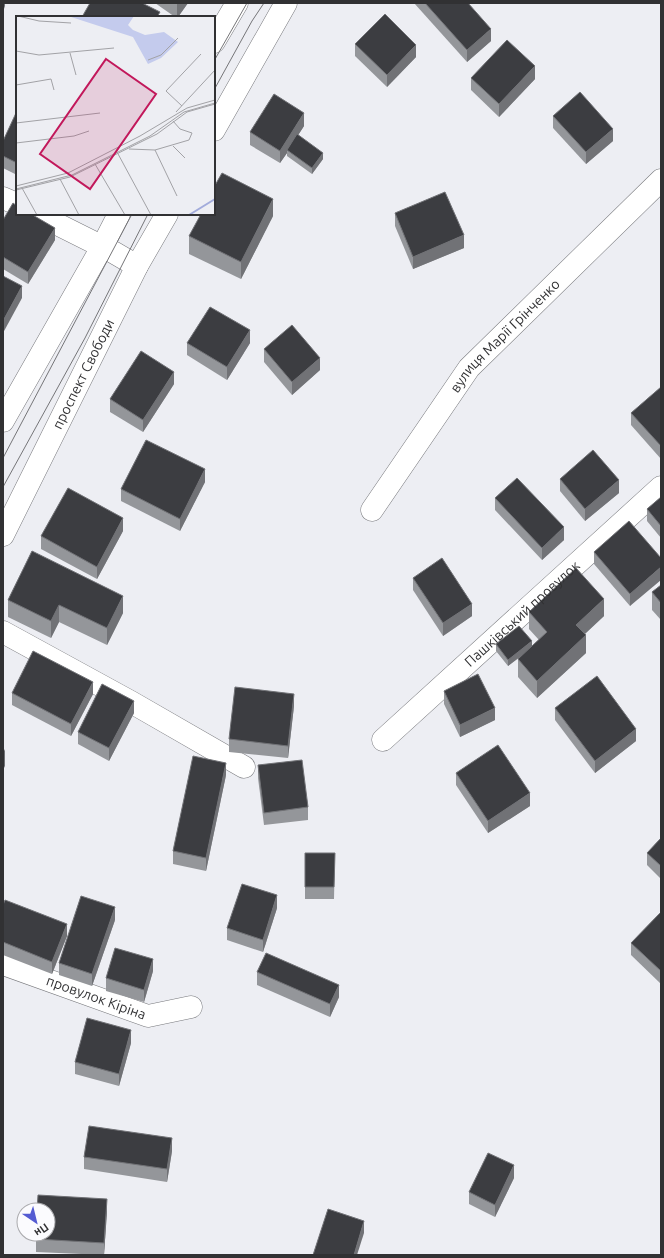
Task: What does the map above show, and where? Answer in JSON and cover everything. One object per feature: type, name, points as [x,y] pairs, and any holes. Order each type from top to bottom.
[{"type":"street","points":[[215,40],[237,3]]},
{"type":"street","points":[[215,128],[286,3]]},
{"type":"street","name":"вулиця Марії Грінченко","points":[[372,510],[469,368],[661,180]]},
{"type":"street","points":[[3,198],[16,204]]},
{"type":"street","points":[[39,215],[113,252],[137,266]]},
{"type":"street","points":[[3,421],[102,247],[118,215]]},
{"type":"street","name":"проспект Свободи","points":[[3,535],[8,508],[137,266],[166,215]]},
{"type":"street","name":"Пашківський провулок","points":[[383,740],[661,487]]},
{"type":"street","points":[[3,632],[131,702],[244,767]]},
{"type":"street","name":"провулок Кіріна","points":[[3,964],[148,1016],[191,1007]]},
{"type":"building","points":[[90,3],[142,3],[160,12],[158,16],[83,16]]},
{"type":"building","points":[[425,3],[468,3],[491,29],[467,50]]},
{"type":"building","points":[[385,14],[416,45],[387,75],[355,44]]},
{"type":"building","points":[[507,40],[535,66],[499,104],[471,78]]},
{"type":"building","points":[[580,92],[613,129],[586,152],[553,116]]},
{"type":"building","points":[[274,94],[304,113],[280,151],[250,132]]},
{"type":"building","points":[[16,113],[16,162],[3,156],[3,141]]},
{"type":"building","points":[[297,134],[323,153],[312,168],[287,150]]},
{"type":"building","points":[[222,173],[273,199],[241,262],[189,236],[200,215],[215,215],[215,185]]},
{"type":"building","points":[[445,192],[464,235],[413,257],[395,213]]},
{"type":"building","points":[[13,203],[16,205],[16,215],[33,215],[55,228],[28,272],[3,257],[3,220]]},
{"type":"building","points":[[3,276],[22,286],[3,321]]},
{"type":"building","points":[[210,307],[250,330],[227,367],[187,343]]},
{"type":"building","points":[[292,325],[320,358],[292,382],[264,349]]},
{"type":"building","points":[[141,351],[174,372],[143,420],[110,399]]},
{"type":"building","points":[[661,387],[661,446],[631,413]]},
{"type":"building","points":[[146,440],[205,469],[180,519],[121,489]]},
{"type":"building","points":[[593,450],[619,480],[585,509],[560,479]]},
{"type":"building","points":[[517,478],[564,527],[542,548],[495,498]]},
{"type":"building","points":[[68,488],[123,518],[97,567],[41,536]]},
{"type":"building","points":[[661,497],[661,526],[647,509]]},
{"type":"building","points":[[629,521],[661,558],[661,567],[630,594],[594,552]]},
{"type":"building","points":[[32,551],[123,596],[107,628],[59,605],[51,621],[8,600]]},
{"type":"building","points":[[442,558],[472,604],[443,623],[413,578]]},
{"type":"building","points":[[576,568],[604,599],[576,625],[586,635],[537,681],[518,659],[547,632],[529,612]]},
{"type":"building","points":[[661,585],[661,603],[652,592]]},
{"type":"building","points":[[519,626],[532,641],[508,660],[496,644]]},
{"type":"building","points":[[33,651],[93,682],[71,724],[12,693]]},
{"type":"building","points":[[478,674],[495,708],[460,725],[444,691]]},
{"type":"building","points":[[597,676],[636,729],[595,761],[555,708]]},
{"type":"building","points":[[102,684],[134,701],[109,748],[78,732]]},
{"type":"building","points":[[235,687],[294,694],[288,746],[229,739]]},
{"type":"building","points":[[498,745],[530,793],[488,821],[456,773]]},
{"type":"building","points":[[193,756],[226,763],[206,858],[173,851]]},
{"type":"building","points":[[302,760],[308,807],[264,813],[258,765]]},
{"type":"building","points":[[661,838],[661,866],[647,853]]},
{"type":"building","points":[[305,853],[335,853],[334,887],[305,887]]},
{"type":"building","points":[[242,884],[277,895],[263,940],[227,928]]},
{"type":"building","points":[[81,896],[115,907],[92,974],[59,963]]},
{"type":"building","points":[[5,900],[67,924],[52,962],[3,942],[3,905]]},
{"type":"building","points":[[661,912],[661,971],[631,943]]},
{"type":"building","points":[[115,948],[153,959],[144,990],[106,978]]},
{"type":"building","points":[[266,953],[339,985],[330,1004],[257,972]]},
{"type":"building","points":[[87,1018],[131,1030],[119,1074],[75,1062]]},
{"type":"building","points":[[89,1126],[172,1138],[167,1169],[84,1157]]},
{"type":"building","points":[[488,1153],[514,1165],[495,1205],[469,1192]]},
{"type":"building","points":[[38,1195],[107,1199],[104,1243],[56,1240],[56,1202],[38,1202]]},
{"type":"building","points":[[328,1209],[364,1221],[354,1255],[313,1255]]},
{"type":"tram line","points":[[215,59],[247,3]]},
{"type":"tram line","points":[[215,88],[252,21],[264,3]]},
{"type":"tram line","points":[[3,458],[131,215]]},
{"type":"tram line","points":[[3,487],[85,338],[147,215]]}]
